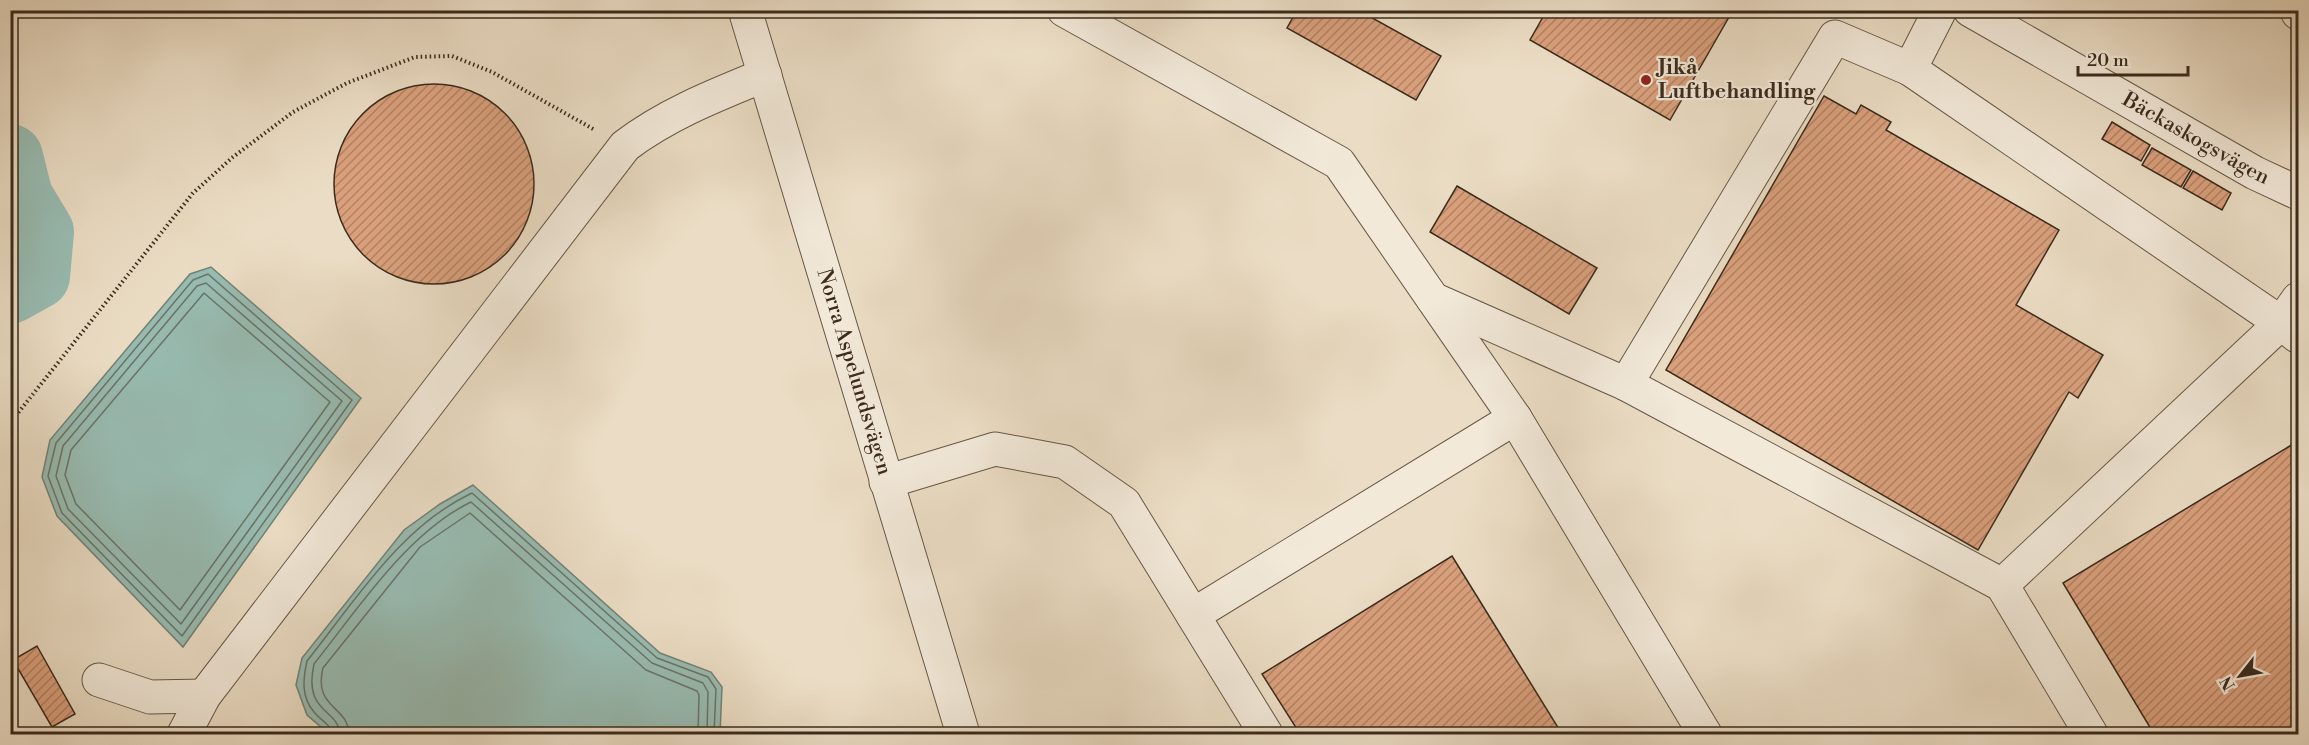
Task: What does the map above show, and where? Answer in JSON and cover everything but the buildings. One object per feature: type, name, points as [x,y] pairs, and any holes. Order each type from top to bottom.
[{"type":"street","name":"Norra Aspelundsvägen","points":[[745,10],[963,735]]},
{"type":"street","points":[[1065,10],[1339,163],[1515,418],[1705,735]]},
{"type":"street","points":[[1910,69],[1940,10]]},
{"type":"street","name":"Bäckaskogsvägen","points":[[1970,10],[2255,173],[2298,193]]},
{"type":"street","points":[[1626,384],[1835,37],[1910,69],[2293,320],[2002,585]]},
{"type":"street","points":[[184,735],[204,696],[625,146],[647,129],[698,103],[765,75]]},
{"type":"street","points":[[1433,299],[1626,384],[2002,585],[2091,735]]},
{"type":"street","points":[[1193,615],[1515,418]]},
{"type":"street","points":[[886,482],[995,449],[1065,462],[1124,503],[1266,735]]},
{"type":"street","points":[[99,680],[150,697],[204,696]]},
{"type":"path","points":[[10,423],[194,193],[233,157],[293,112],[347,83],[415,57],[452,56],[492,72],[625,146]]},
{"type":"water","points":[[211,267],[361,398],[183,647],[57,516],[42,477],[50,440],[190,274]]},
{"type":"water","points":[[473,485],[660,653],[711,672],[722,687],[720,734],[329,734],[307,715],[296,685],[302,658],[404,530],[440,504]]},
{"type":"waterway","points":[[10,157],[20,197],[41,232],[37,276],[10,291]]},
{"type":"place","name":"Jikå Luftbehandling","points":[[1646,80]]}]
